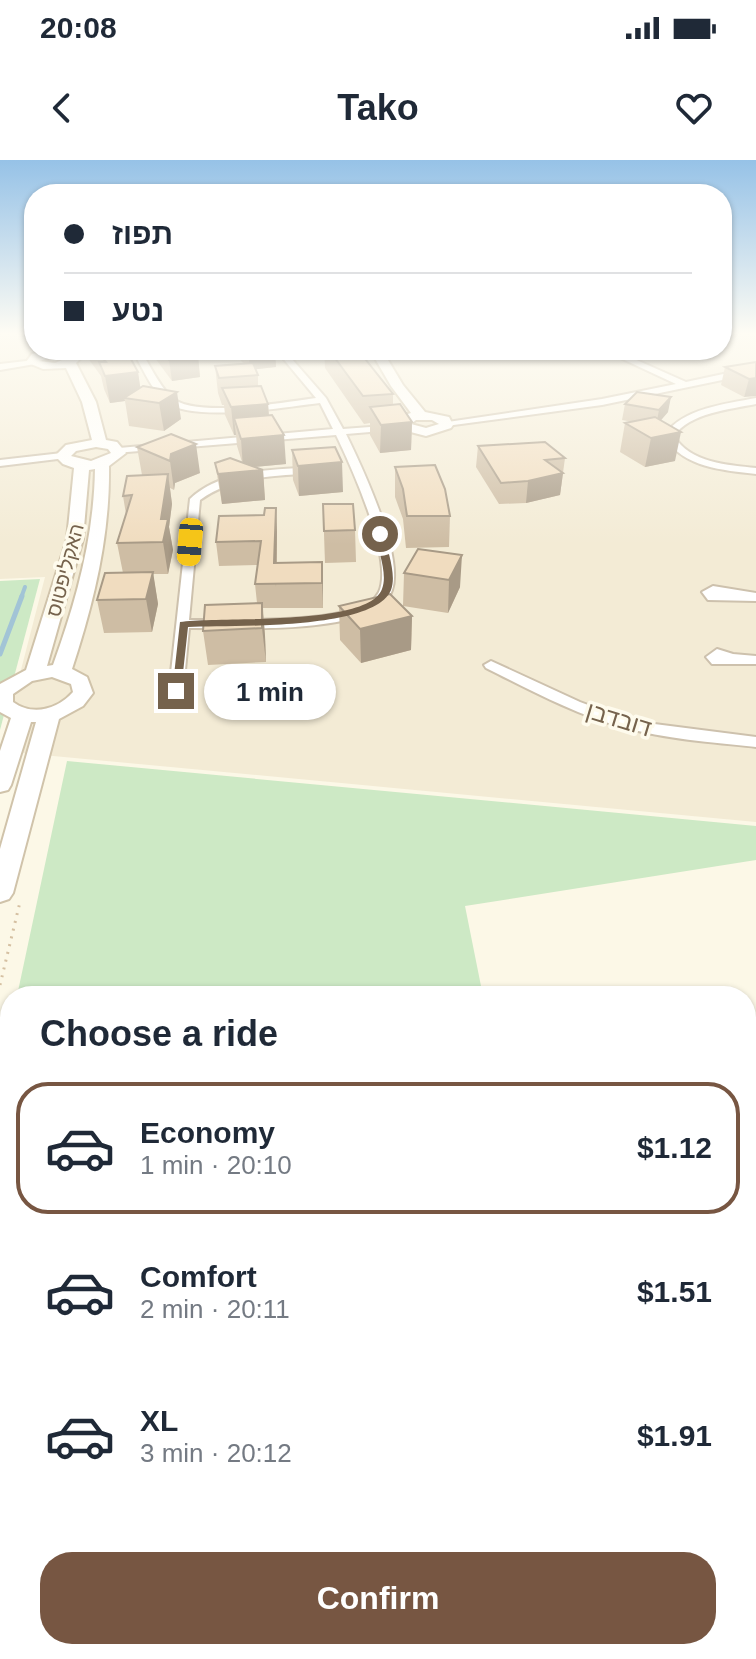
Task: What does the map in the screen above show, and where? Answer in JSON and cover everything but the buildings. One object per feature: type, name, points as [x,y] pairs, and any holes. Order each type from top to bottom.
[{"type":"main road","points":[[90,405],[100,443]]},
{"type":"main road","points":[[412,405],[420,415]]},
{"type":"main road","points":[[420,415],[440,418],[446,423],[441,429],[430,431],[404,426],[406,419],[420,415]]},
{"type":"main road","points":[[78,426],[81,444]]},
{"type":"main road","points":[[100,443],[112,445],[119,451],[116,457],[102,463],[82,465],[68,462],[62,456],[67,450],[81,444],[100,443]]},
{"type":"main road","name":"האקליפטוס","points":[[61,672],[96,548],[102,504],[102,463]]},
{"type":"main road","name":"האקליפטוס","points":[[35,674],[75,539],[82,465]]},
{"type":"main road","points":[[61,672],[80,681],[83,693],[77,701],[49,715],[22,716],[2,704],[2,697],[15,681],[35,674],[61,672]]},
{"type":"main road","points":[[0,893],[49,715]]},
{"type":"main road","points":[[0,785],[22,716]]},
{"type":"street","points":[[178,405],[210,409],[261,405]]},
{"type":"street","points":[[184,624],[327,618],[355,613],[380,600],[387,589],[388,578],[380,534],[344,468],[341,432],[326,405]]},
{"type":"street","points":[[446,423],[581,405]]},
{"type":"street","points":[[741,405],[678,424],[669,436],[671,442],[694,457],[726,467],[756,471]]},
{"type":"street","points":[[119,451],[404,426]]},
{"type":"street","points":[[0,463],[62,456]]},
{"type":"street","points":[[176,691],[195,499],[229,480],[344,468]]},
{"type":"street","points":[[724,594],[756,597]]},
{"type":"street","points":[[730,658],[756,660]]},
{"type":"street","name":"דובדבן","points":[[491,665],[561,699],[627,724],[756,742]]},
{"type":"shaded area","points":[[0,405],[756,405],[756,822],[0,751],[45,577],[0,579]]},
{"type":"green space","points":[[40,579],[0,730],[0,581]]},
{"type":"green space","points":[[67,761],[756,826],[756,860],[465,906],[481,986],[19,986]]},
{"type":"waterway","points":[[21,598],[25,587]]},
{"type":"waterway","points":[[0,654],[22,596]]},
{"type":"route","points":[[176,691],[184,624],[316,620],[355,613],[380,600],[387,589],[388,578],[380,534]]}]
